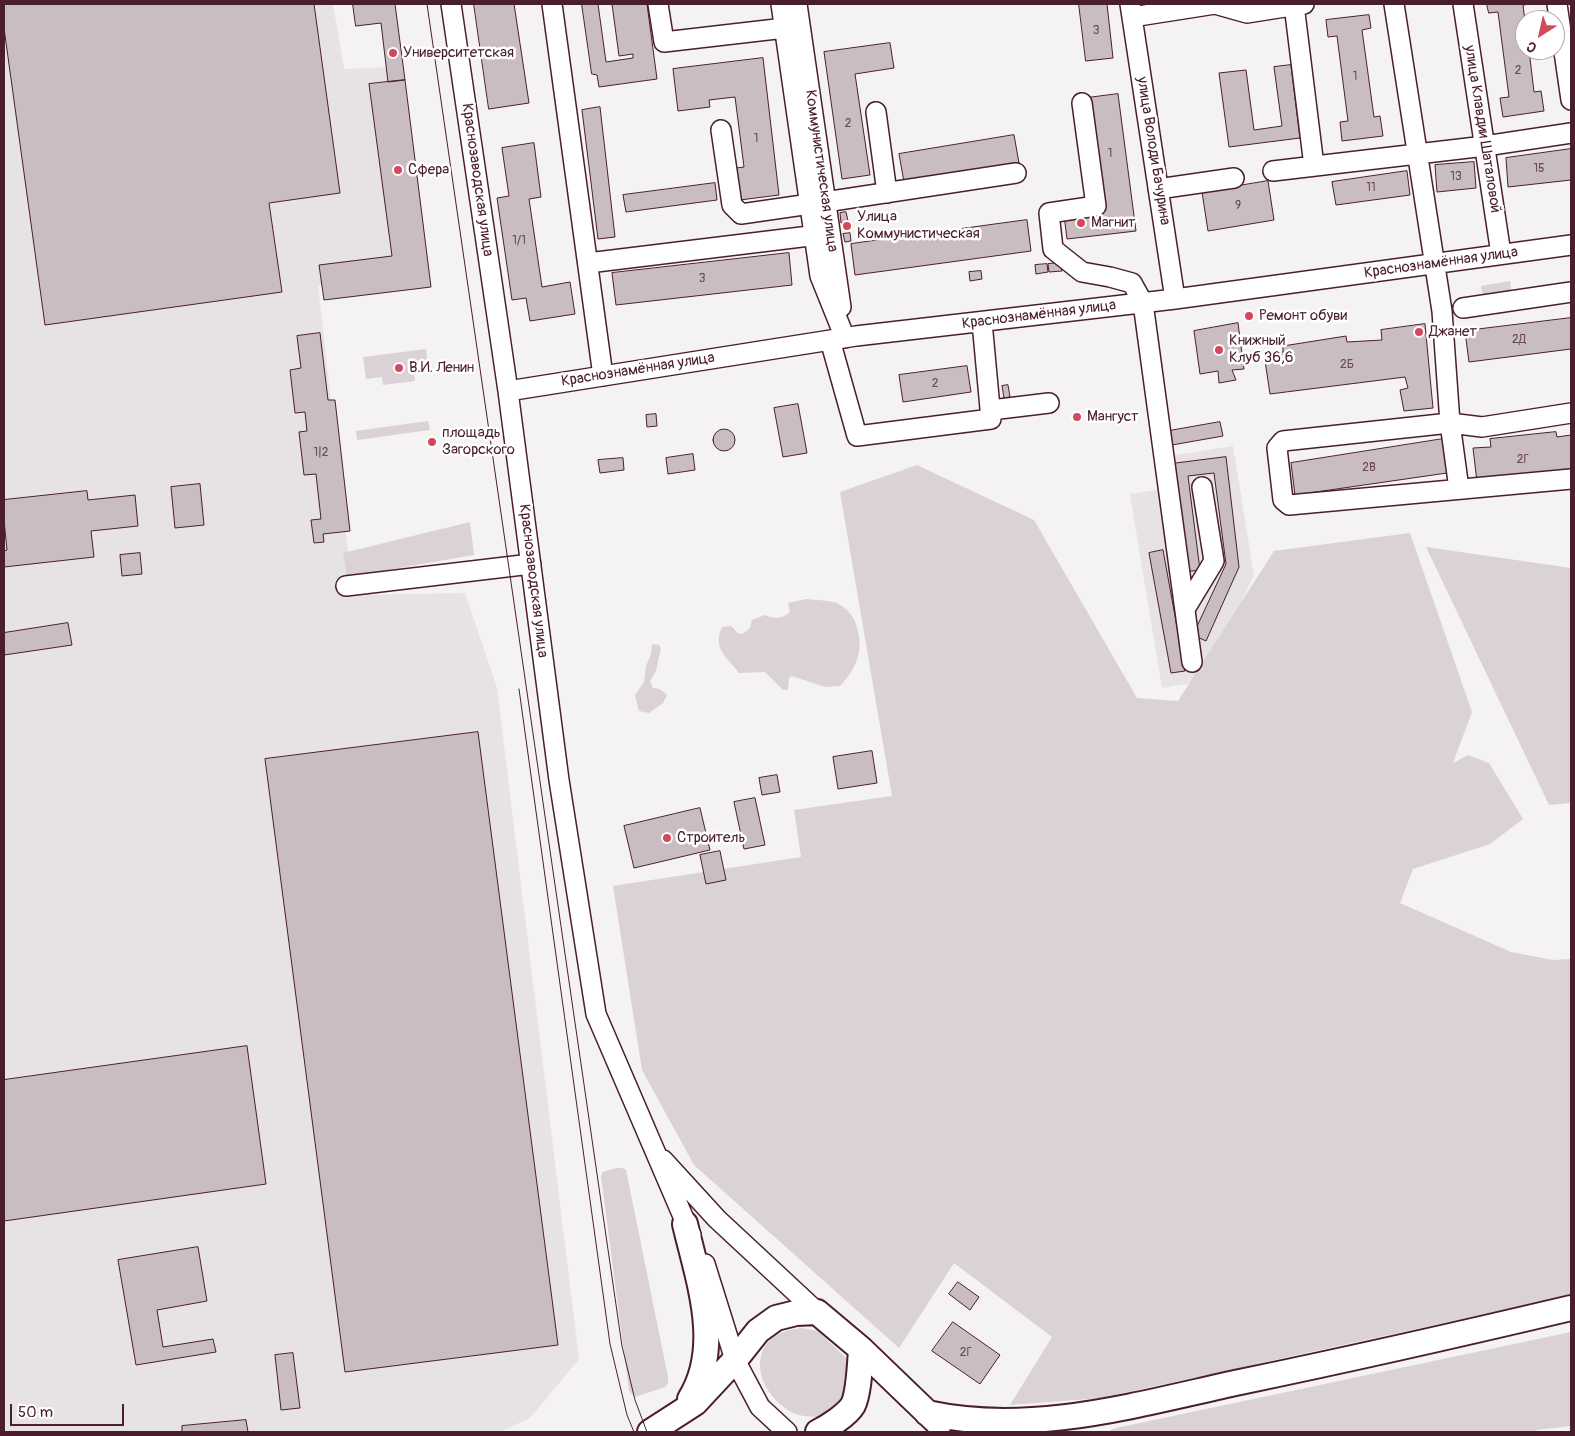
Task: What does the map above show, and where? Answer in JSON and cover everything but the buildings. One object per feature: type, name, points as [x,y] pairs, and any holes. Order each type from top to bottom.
[{"type":"main road","points":[[683,1412],[698,1387],[704,1369],[707,1347],[704,1304],[685,1224]]},
{"type":"main road","points":[[927,1412],[951,1418],[1003,1421],[1098,1413],[1386,1351],[1571,1308]]},
{"type":"main road","points":[[650,1432],[695,1403],[735,1360],[758,1331],[776,1318],[817,1312],[861,1350],[946,1432]]},
{"type":"main road","points":[[818,1432],[832,1425],[853,1405],[860,1375],[861,1350]]},
{"type":"main road","points":[[1070,1432],[1098,1413]]},
{"type":"street","name":"Краснозаводская улица","points":[[451,4],[508,391],[559,780],[596,1014],[685,1224],[706,1266],[735,1360],[760,1407],[787,1432]]},
{"type":"street","points":[[552,4],[603,376]]},
{"type":"street","points":[[658,4],[664,42],[784,28]]},
{"type":"street","points":[[781,4],[818,203]]},
{"type":"street","name":"Коммунистическая улица","points":[[797,4],[822,234],[837,339],[857,436],[991,419],[991,410]]},
{"type":"street","points":[[1131,10],[1215,4],[1247,13],[1300,4],[1314,166]]},
{"type":"street","points":[[1394,4],[1442,311],[1450,423],[1459,489]]},
{"type":"street","name":"улица Клавдии Шаталовой","points":[[1463,4],[1501,254]]},
{"type":"street","points":[[1556,4],[1571,100]]},
{"type":"street","name":"улица Володи Бачурина","points":[[1131,10],[1175,299]]},
{"type":"street","points":[[1082,103],[1096,206],[1049,213],[1053,249],[1082,272],[1132,283],[1143,302],[1192,662]]},
{"type":"street","points":[[876,112],[887,193]]},
{"type":"street","points":[[720,130],[732,206],[741,214],[1016,174]]},
{"type":"street","points":[[1273,171],[1571,134]]},
{"type":"street","points":[[1158,189],[1234,178]]},
{"type":"street","points":[[588,263],[822,234]]},
{"type":"street","name":"Краснознамённая улица","points":[[508,391],[837,339],[1175,299],[1571,245]]},
{"type":"street","points":[[1464,308],[1571,292]]},
{"type":"street","points":[[982,322],[991,410],[1048,403]]},
{"type":"street","points":[[1571,414],[1482,427],[1450,423],[1283,441],[1276,448],[1283,500],[1289,505],[1571,479]]},
{"type":"street","points":[[1185,609],[1214,561],[1202,487]]},
{"type":"street","points":[[346,586],[531,564]]},
{"type":"street","points":[[652,1148],[717,1220],[817,1312]]},
{"type":"shaded area","points":[[4,4],[333,4],[344,69],[394,67],[425,267],[318,286],[353,595],[465,593],[497,688],[579,1359],[530,1418],[500,1432],[4,1432]]},
{"type":"shaded area","points":[[1510,281],[1512,296],[1484,300],[1481,286]]},
{"type":"shaded area","points":[[426,349],[429,371],[414,373],[415,381],[383,385],[382,377],[366,379],[363,357]]},
{"type":"shaded area","points":[[428,421],[430,430],[357,440],[356,431]]},
{"type":"shaded area","points":[[1233,446],[1254,575],[1204,681],[1162,688],[1130,494],[1162,489],[1157,458]]},
{"type":"shaded area","points":[[917,465],[1034,520],[1137,698],[1178,701],[1274,551],[1410,533],[1472,712],[1453,763],[1468,755],[1489,763],[1523,819],[1490,844],[1413,869],[1400,903],[1511,952],[1553,960],[1571,959],[1571,1295],[1101,1398],[1010,1405],[1052,1337],[954,1263],[899,1348],[694,1165],[642,1070],[613,886],[801,857],[794,810],[892,796],[840,492]]},
{"type":"shaded area","points":[[470,522],[474,555],[347,577],[343,553]]},
{"type":"shaded area","points":[[1426,547],[1571,568],[1571,803],[1549,805]]},
{"type":"shaded area","points":[[806,599],[837,603],[848,611],[855,622],[859,640],[858,656],[851,672],[840,686],[825,687],[792,676],[789,678],[788,690],[783,690],[765,672],[739,673],[720,647],[719,635],[722,627],[731,626],[738,633],[742,634],[750,628],[752,620],[765,615],[775,618],[784,616],[790,612],[788,603]]},
{"type":"shaded area","points":[[652,644],[659,645],[661,648],[656,671],[650,681],[653,688],[660,689],[667,695],[663,703],[649,713],[639,711],[635,695],[644,682]]},
{"type":"shaded area","points":[[616,1168],[626,1170],[668,1377],[668,1383],[665,1387],[635,1397],[629,1391],[601,1176],[603,1172]]},
{"type":"shaded area","points":[[801,1328],[818,1331],[846,1358],[853,1372],[848,1398],[823,1417],[802,1416],[786,1409],[770,1393],[764,1383],[761,1372],[760,1361],[769,1341],[780,1333]]},
{"type":"shaded area","points":[[1571,1332],[1571,1426],[1536,1430],[1535,1432],[1107,1432],[1116,1428]]},
{"type":"tram line","points":[[427,4],[622,1346],[635,1400],[647,1432]]},
{"type":"tram line","points":[[519,689],[610,1344],[627,1415],[634,1432]]},
{"type":"place","name":"Университетская","points":[[393,53]]},
{"type":"place","name":"Сфера","points":[[398,170]]},
{"type":"place","name":"Магнит","points":[[1081,223]]},
{"type":"place","name":"Улица Коммунистическая","points":[[847,226]]},
{"type":"place","name":"Ремонт обуви","points":[[1249,316]]},
{"type":"place","name":"Джанет","points":[[1419,332]]},
{"type":"place","name":"Книжный Клуб 36,6","points":[[1219,350]]},
{"type":"place","name":"В.И. Ленин","points":[[399,368]]},
{"type":"place","name":"Мангуст","points":[[1077,417]]},
{"type":"place","name":"площадь Загорского","points":[[432,442]]},
{"type":"place","name":"Строитель","points":[[667,838]]}]
